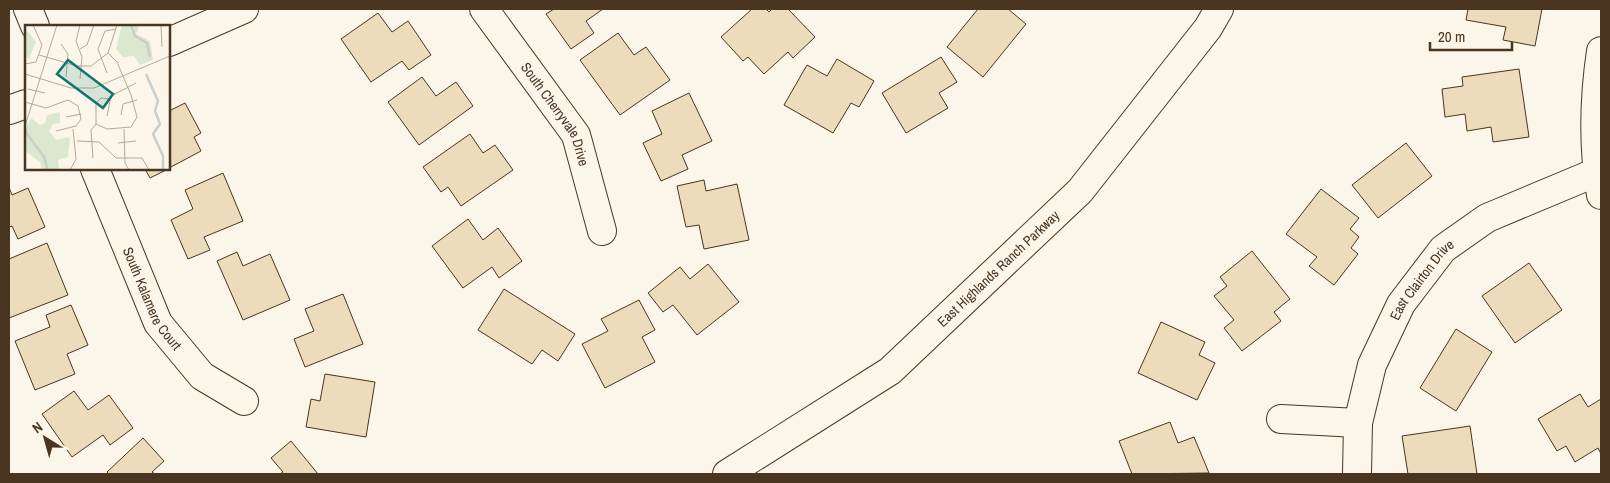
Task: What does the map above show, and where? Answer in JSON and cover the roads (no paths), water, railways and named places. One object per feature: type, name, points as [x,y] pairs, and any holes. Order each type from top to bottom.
[{"type":"street","points":[[28,9],[36,25]]},
{"type":"street","points":[[170,42],[244,9]]},
{"type":"street","name":"South Cherryvale Drive","points":[[484,9],[576,135],[602,231]]},
{"type":"street","name":"East Highlands Ranch Parkway","points":[[728,474],[890,371],[1080,191],[1208,28],[1219,9]]},
{"type":"street","points":[[1599,184],[1596,85],[1601,51]]},
{"type":"street","points":[[9,110],[25,104]]},
{"type":"street","name":"South Kalamere Court","points":[[95,170],[158,323],[202,376],[244,401]]},
{"type":"street","name":"East Clairton Drive","points":[[1357,474],[1358,423],[1372,365],[1401,304],[1444,250],[1487,218],[1599,184]]},
{"type":"street","points":[[1281,419],[1358,423]]}]
